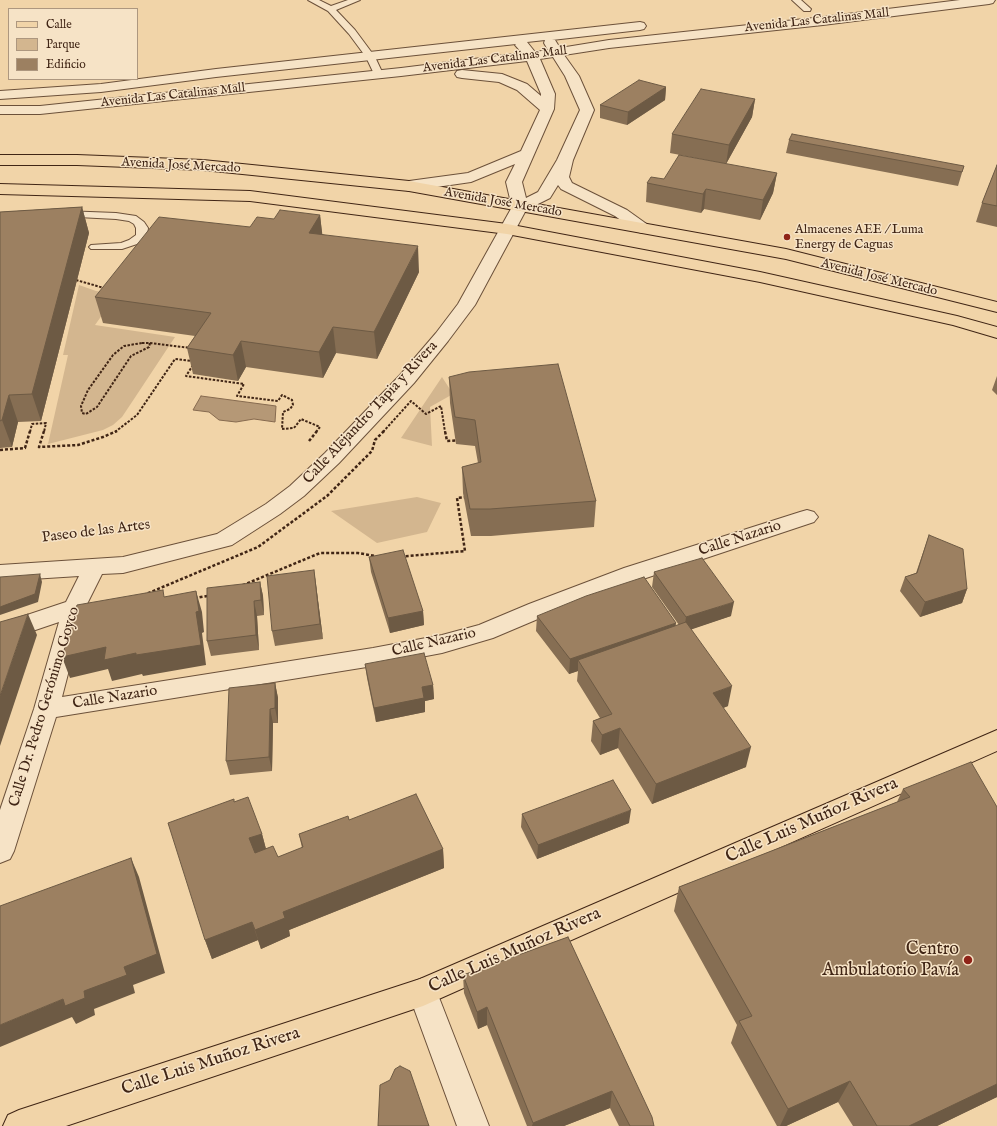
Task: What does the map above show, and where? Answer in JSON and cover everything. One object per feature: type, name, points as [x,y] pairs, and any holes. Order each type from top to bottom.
[{"type":"main road","name":"Avenida José Mercado","points":[[0,160],[77,160],[203,165],[409,186],[786,254],[997,308]]},
{"type":"main road","name":"Avenida José Mercado","points":[[0,189],[45,189],[250,196],[506,229],[760,277],[957,321],[997,333]]},
{"type":"main road","name":"Calle Luis Muñoz Rivera","points":[[19,1126],[423,992],[997,740]]},
{"type":"street","name":"Avenida Las Catalinas Mall","points":[[0,110],[40,110],[401,72],[557,53],[610,44],[931,8],[989,0]]},
{"type":"street","name":"Avenida Las Catalinas Mall","points":[[794,5],[807,9],[822,7]]},
{"type":"street","name":"Avenida Las Catalinas Mall","points":[[0,95],[101,88],[216,73],[649,26]]},
{"type":"street","points":[[519,40],[532,56],[548,94],[547,109],[514,182],[520,207],[544,195],[565,160],[587,110],[580,67],[557,53],[546,37]]},
{"type":"street","points":[[580,67],[595,52],[610,44]]},
{"type":"street","points":[[401,72],[475,74],[502,78],[522,87],[547,109]]},
{"type":"street","points":[[409,186],[471,177],[528,153]]},
{"type":"street","points":[[565,160],[561,177],[566,186],[621,213],[642,228]]},
{"type":"street","name":"Calle Alejandro Tapia y Rivera","points":[[0,573],[123,565],[224,540],[273,509],[297,491],[332,458],[407,379],[442,337],[466,305],[506,229],[520,207]]},
{"type":"street","name":"Calle Nazario","points":[[46,709],[373,657],[442,644],[485,632],[537,610],[632,574],[807,517]]},
{"type":"street","name":"Calle Dr. Pedro Gerónimo Goyco","points":[[0,851],[46,709],[74,608],[95,566]]},
{"type":"street","points":[[0,633],[74,608]]},
{"type":"street","points":[[423,992],[473,1126]]},
{"type":"lane","points":[[312,0],[331,9],[352,32],[370,57],[378,74]]},
{"type":"lane","points":[[331,9],[356,0]]},
{"type":"lane","points":[[49,214],[116,216],[132,218],[139,222],[142,228],[141,236],[134,242],[122,246],[95,247]]},
{"type":"path","points":[[76,280],[101,288],[109,288]]},
{"type":"path","points":[[150,344],[149,347],[131,356],[97,407],[86,414],[82,413],[81,406],[85,398],[85,394],[117,350],[128,344],[150,344],[196,349]]},
{"type":"path","points":[[0,450],[25,448],[32,424],[46,423],[40,448],[78,445],[120,429],[137,415],[175,359],[195,362],[186,376],[244,384],[237,396],[278,401],[282,396],[292,400],[290,409],[283,412],[282,429],[294,428],[301,419],[320,427],[306,444]]},
{"type":"path","points":[[411,401],[426,414],[441,406],[447,442],[481,439],[491,495],[457,498],[465,551],[386,558],[358,553],[320,553],[224,593],[121,611],[146,594],[258,547],[327,496],[372,451],[375,440],[411,401]]},
{"type":"green space","points":[[79,285],[96,291],[117,294],[95,325],[175,337],[122,417],[113,425],[103,430],[48,444],[68,355],[63,355]]},
{"type":"green space","points":[[442,377],[453,394],[430,407],[432,446],[401,438]]},
{"type":"green space","points":[[417,497],[441,503],[427,532],[377,543],[331,511]]},
{"type":"shaded area","points":[[201,396],[276,406],[275,422],[254,419],[236,422],[219,420],[209,412],[193,410]]},
{"type":"building","points":[[639,80],[666,87],[628,112],[600,105]]},
{"type":"building","points":[[701,89],[755,99],[729,145],[672,134]]},
{"type":"building","points":[[792,134],[964,166],[962,172],[789,140]]},
{"type":"building","points":[[679,155],[777,173],[763,200],[706,189],[703,194],[647,183],[651,177],[664,179]]},
{"type":"building","points":[[997,165],[997,206],[982,203]]},
{"type":"building","points":[[82,207],[32,394],[9,395],[2,420],[0,421],[0,212]]},
{"type":"building","points":[[280,210],[320,215],[309,233],[418,246],[374,332],[333,327],[319,352],[241,341],[233,355],[187,348],[211,313],[95,297],[159,217],[250,227],[257,217],[274,219]]},
{"type":"building","points":[[558,364],[596,501],[490,509],[470,509],[462,467],[481,462],[475,420],[455,417],[449,377],[469,372]]},
{"type":"building","points":[[929,535],[963,549],[967,589],[925,602],[905,577],[917,573]]},
{"type":"building","points":[[403,550],[423,611],[388,618],[369,557]]},
{"type":"building","points":[[702,558],[734,602],[686,617],[654,572]]},
{"type":"building","points":[[314,570],[320,624],[272,631],[267,576]]},
{"type":"building","points":[[40,574],[35,594],[0,607],[0,577]]},
{"type":"building","points":[[644,577],[676,623],[570,659],[537,616],[586,596]]},
{"type":"building","points":[[260,582],[261,600],[254,601],[256,635],[207,641],[207,588]]},
{"type":"building","points":[[163,590],[164,597],[196,591],[199,611],[196,612],[201,645],[136,655],[136,653],[104,660],[106,647],[62,657],[77,605]]},
{"type":"building","points":[[28,614],[0,696],[0,622]]},
{"type":"building","points":[[686,622],[732,686],[713,693],[751,747],[656,784],[620,728],[602,735],[593,721],[612,714],[578,660]]},
{"type":"building","points":[[424,653],[433,685],[422,687],[424,698],[374,708],[365,664]]},
{"type":"building","points":[[275,683],[275,708],[270,709],[269,757],[226,761],[229,688]]},
{"type":"building","points":[[971,762],[997,807],[997,1084],[909,1126],[877,1126],[850,1081],[788,1109],[739,1021],[752,1016],[679,887],[910,797],[903,789]]},
{"type":"building","points":[[613,780],[631,810],[538,845],[522,814]]},
{"type":"building","points":[[416,794],[443,849],[283,912],[285,918],[255,930],[252,922],[205,940],[168,823],[234,799],[234,802],[248,797],[262,834],[249,838],[255,853],[273,846],[278,857],[303,847],[299,834],[348,816],[349,820]]},
{"type":"building","points":[[131,858],[157,954],[124,967],[127,975],[84,991],[85,998],[65,1006],[63,999],[0,1025],[0,906]]},
{"type":"building","points":[[568,937],[652,1117],[654,1126],[630,1126],[612,1091],[533,1123],[487,1007],[477,1012],[463,975]]},
{"type":"building","points":[[400,1066],[410,1071],[429,1126],[378,1126],[380,1085],[390,1080],[395,1069]]},
{"type":"place","name":"Almacenes AEE / Luma Energy de Caguas","points":[[787,237]]},
{"type":"place","name":"Centro Ambulatorio Pavía","points":[[968,960]]}]
